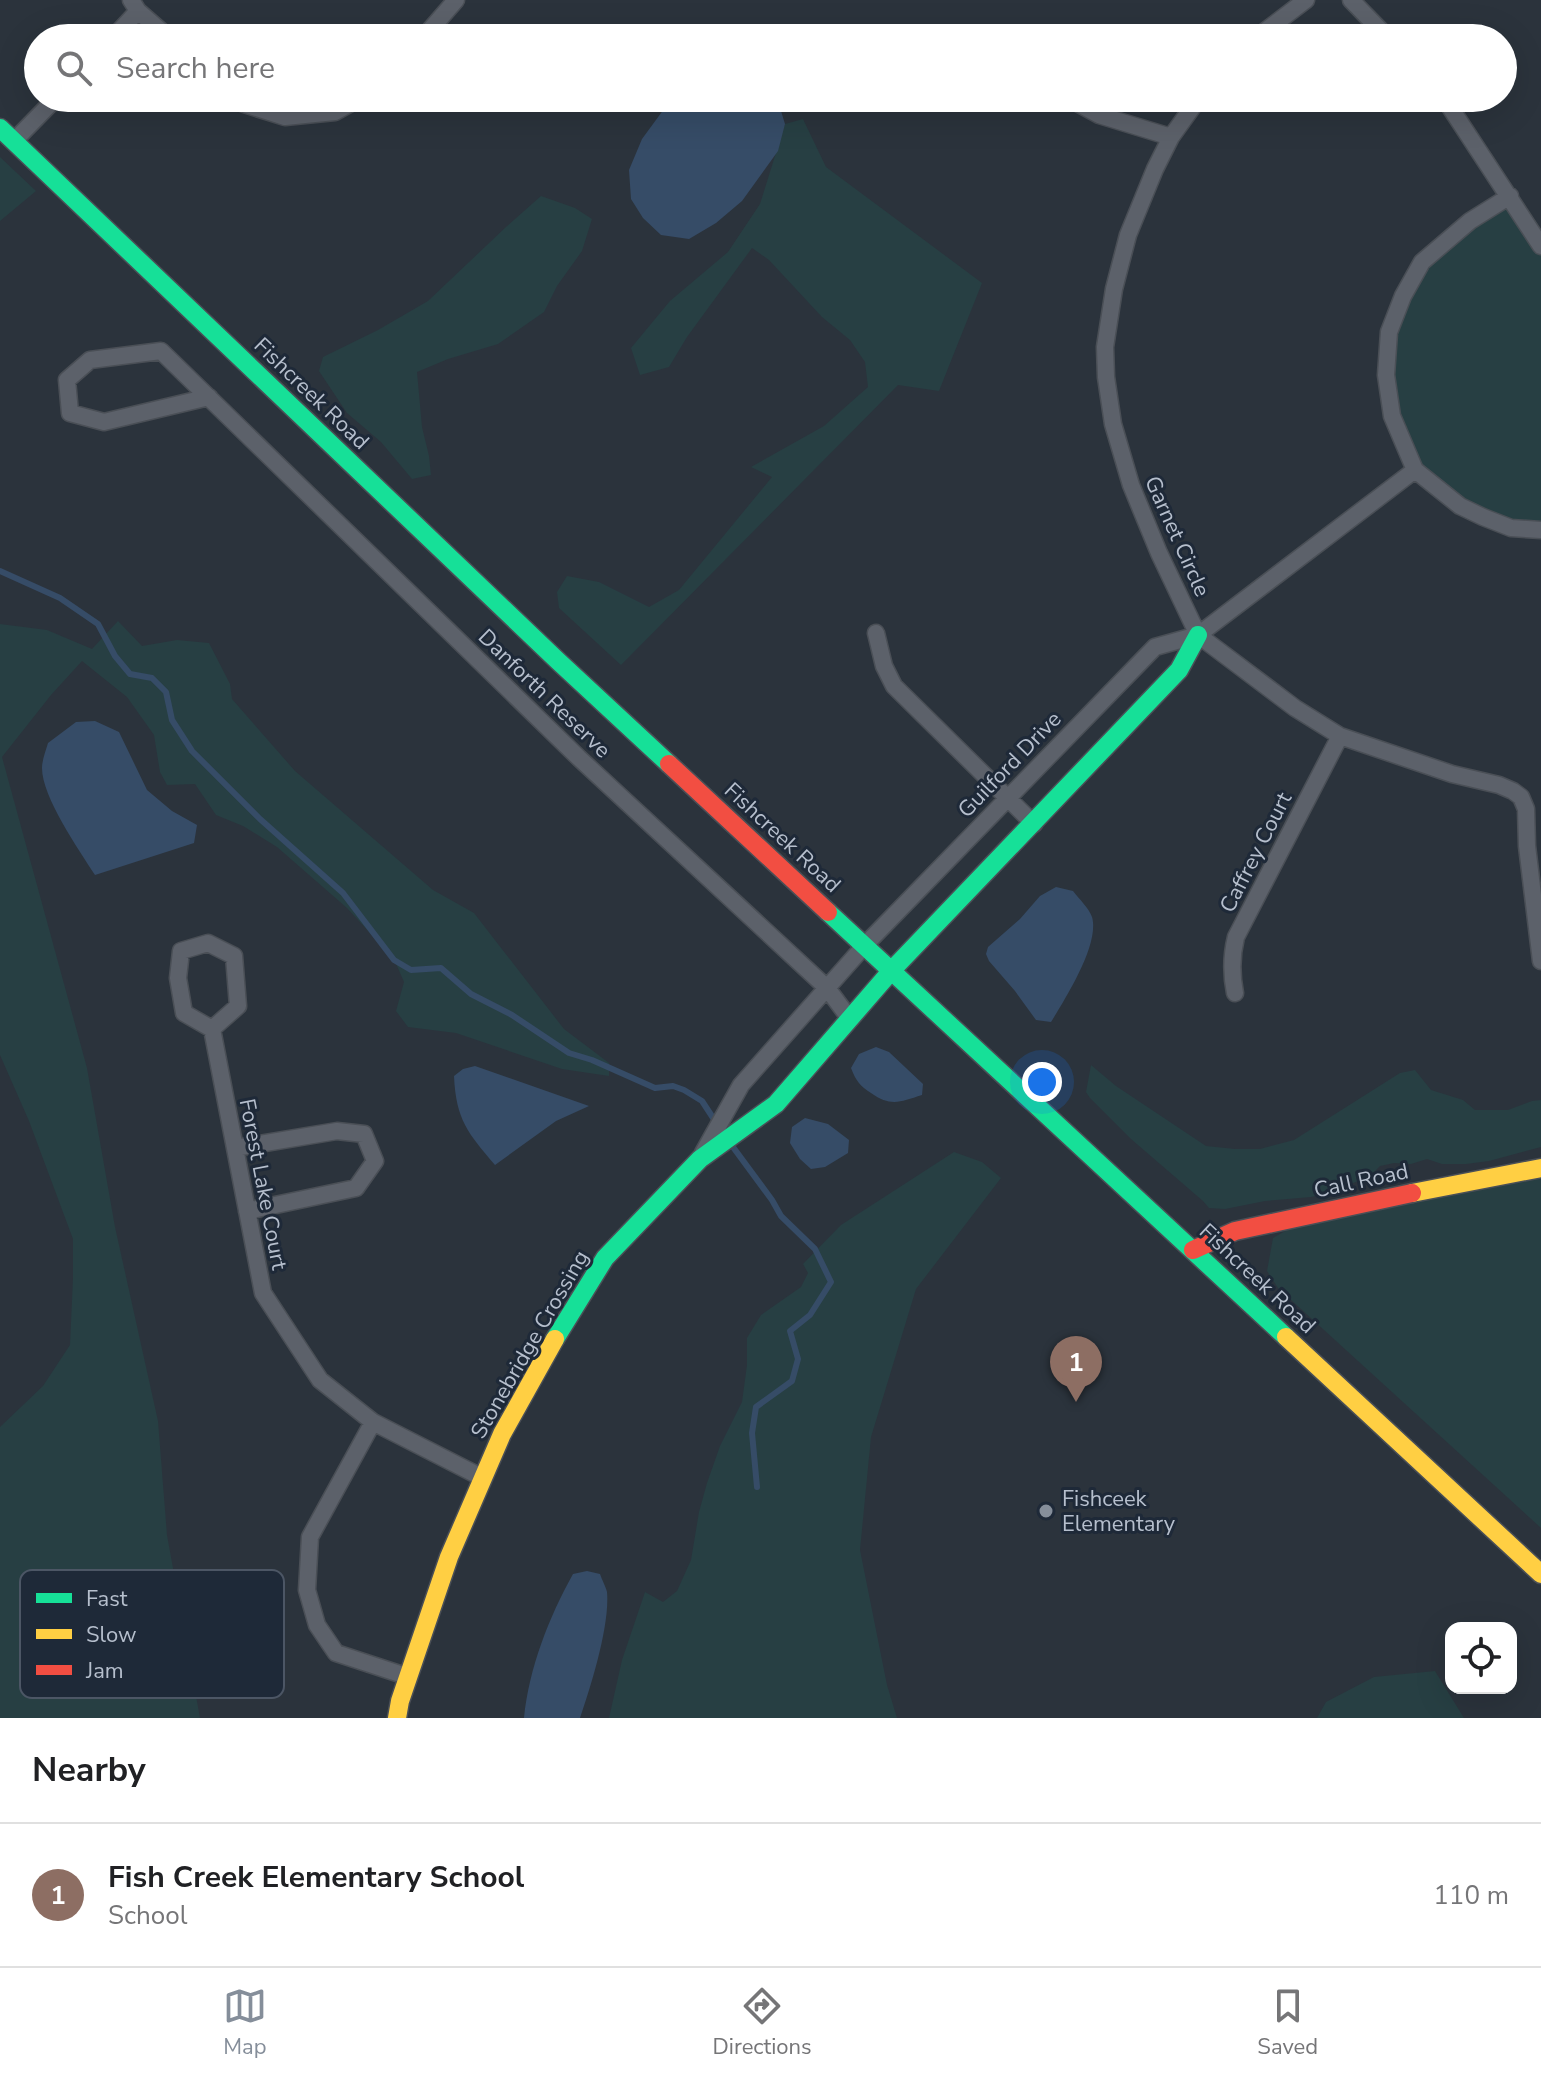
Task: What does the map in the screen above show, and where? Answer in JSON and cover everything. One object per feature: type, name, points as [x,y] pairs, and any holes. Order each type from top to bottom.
[{"type":"main road","name":"Fishcreek Road","points":[[0,128],[548,652],[1541,1574]]},
{"type":"main road","name":"Guilford Drive","points":[[892,970],[1179,670],[1198,635]]},
{"type":"main road","name":"Stonebridge Crossing","points":[[397,1718],[449,1557],[502,1434],[553,1342],[605,1258],[714,1142],[738,1131],[776,1104],[892,970]]},
{"type":"main road","name":"Call Road","points":[[1193,1250],[1235,1231],[1541,1168]]},
{"type":"street","points":[[435,24],[456,0]]},
{"type":"street","points":[[1274,24],[1306,0]]},
{"type":"street","points":[[1351,0],[1374,24]]},
{"type":"street","points":[[122,24],[134,6],[154,24]]},
{"type":"street","points":[[14,141],[42,112]]},
{"type":"street","points":[[269,112],[285,117],[335,112]]},
{"type":"street","points":[[1094,112],[1171,137]]},
{"type":"street","name":"Garnet Circle","points":[[1189,112],[1171,137],[1155,169],[1128,235],[1114,289],[1105,347],[1113,424],[1131,485],[1160,556],[1198,635],[1295,708],[1340,736],[1452,774],[1499,785],[1521,797],[1526,809],[1527,846],[1541,961]]},
{"type":"street","points":[[1453,112],[1541,246]]},
{"type":"street","points":[[1510,196],[1470,221],[1422,262],[1403,296],[1389,332],[1386,375],[1392,416],[1415,470],[1460,506],[1483,517],[1511,528],[1541,530]]},
{"type":"street","name":"Danforth Reserve","points":[[209,397],[104,422],[70,413],[67,380],[90,360],[161,351],[209,397],[579,758],[827,988],[850,1019]]},
{"type":"street","name":"Guilford Drive","points":[[865,945],[1155,647],[1198,635],[1415,470]]},
{"type":"street","points":[[876,633],[884,666],[894,686],[1034,824]]},
{"type":"street","name":"Caffrey Court","points":[[1235,993],[1231,955],[1236,937],[1340,736]]},
{"type":"street","points":[[208,943],[234,956],[238,1006],[212,1029],[184,1013],[178,978],[181,951],[208,943]]},
{"type":"street","name":"Stonebridge Crossing","points":[[714,1142],[725,1113],[741,1085],[865,945]]},
{"type":"street","name":"Forest Lake Court","points":[[212,1029],[263,1293],[320,1380],[373,1422],[483,1478]]},
{"type":"street","points":[[235,1148],[337,1131],[364,1134],[375,1161],[356,1188],[247,1211]]},
{"type":"street","points":[[373,1422],[310,1537],[307,1590],[317,1625],[336,1653],[409,1677]]},
{"type":"green space","points":[[803,119],[826,167],[982,283],[939,391],[898,385],[621,665],[559,608],[557,592],[567,576],[599,582],[649,607],[679,590],[772,477],[751,467],[824,426],[868,387],[865,362],[850,340],[822,317],[769,260],[752,248],[669,367],[640,375],[631,348],[670,301],[728,252],[760,204],[785,124]]},
{"type":"green space","points":[[0,157],[36,191],[0,221]]},
{"type":"green space","points":[[541,196],[575,208],[592,219],[582,251],[557,286],[544,312],[498,344],[417,372],[422,427],[431,475],[412,479],[381,442],[347,413],[319,371],[323,357],[428,301]]},
{"type":"green space","points":[[1510,196],[1541,246],[1541,530],[1511,528],[1415,470],[1392,416],[1388,337],[1422,262]]},
{"type":"green space","points":[[118,621],[142,646],[177,640],[209,643],[230,684],[232,699],[295,771],[433,890],[474,913],[564,1029],[609,1063],[609,1076],[562,1069],[456,1033],[408,1027],[396,1011],[404,982],[394,959],[347,908],[277,847],[243,826],[216,815],[195,784],[167,785],[160,772],[154,735],[127,697],[82,661],[2,757],[87,1068],[115,1227],[158,1421],[167,1535],[173,1570],[20,1570],[20,1698],[196,1698],[200,1718],[0,1718],[0,1427],[43,1386],[70,1345],[73,1239],[29,1121],[0,1055],[0,624],[47,630],[92,649]]},
{"type":"green space","points":[[1091,1065],[1116,1086],[1206,1146],[1260,1149],[1294,1140],[1400,1073],[1415,1070],[1431,1090],[1463,1100],[1475,1110],[1508,1110],[1541,1100],[1541,1147],[1466,1164],[1442,1164],[1427,1159],[1411,1164],[1394,1163],[1380,1166],[1370,1176],[1334,1191],[1311,1197],[1225,1209],[1209,1208],[1090,1098],[1086,1092]]},
{"type":"green space","points":[[954,1152],[982,1162],[1001,1178],[916,1289],[871,1437],[860,1550],[887,1685],[897,1718],[609,1718],[622,1660],[645,1592],[663,1602],[677,1591],[691,1560],[707,1483],[720,1446],[742,1402],[747,1338],[761,1315],[801,1287],[808,1273],[803,1264],[841,1225]]},
{"type":"green space","points":[[1541,1176],[1541,1528],[1278,1288],[1267,1271],[1273,1238],[1299,1223]]},
{"type":"green space","points":[[1435,1671],[1445,1687],[1445,1694],[1449,1694],[1464,1718],[1317,1718],[1326,1702],[1374,1677]]},
{"type":"water","points":[[662,112],[781,112],[785,124],[778,151],[742,201],[716,223],[689,239],[661,235],[643,218],[631,199],[629,170],[642,139]]},
{"type":"water","points":[[95,721],[119,732],[147,790],[172,811],[197,825],[194,843],[95,875],[55,808],[42,768],[48,743],[76,722]]},
{"type":"water","points":[[1056,887],[1073,891],[1091,914],[1093,928],[1080,971],[1051,1022],[1036,1020],[986,954],[988,947],[1020,919],[1040,896]]},
{"type":"water","points":[[876,1047],[889,1052],[923,1084],[922,1095],[890,1102],[861,1085],[851,1068],[859,1054]]},
{"type":"water","points":[[475,1066],[589,1106],[556,1121],[495,1165],[465,1125],[457,1104],[454,1076],[463,1069]]},
{"type":"water","points":[[805,1118],[828,1124],[849,1140],[848,1153],[825,1167],[811,1169],[790,1143],[792,1127]]},
{"type":"water","points":[[587,1571],[600,1574],[607,1592],[607,1606],[599,1655],[580,1718],[524,1718],[530,1680],[548,1625],[573,1574]]},
{"type":"waterway","points":[[0,571],[60,598],[98,624],[115,656],[130,674],[152,678],[166,692],[172,720],[192,751],[260,819],[343,893],[394,960],[411,970],[441,968],[471,994],[512,1015],[569,1053],[655,1088],[673,1086],[684,1090],[702,1101],[717,1124]]},
{"type":"waterway","points":[[730,1143],[781,1216],[815,1249],[831,1282],[810,1315],[790,1331],[798,1359],[792,1381],[756,1407],[752,1433],[757,1487]]},
{"type":"traffic: fast","points":[[0,128],[669,764]]},
{"type":"traffic: fast","points":[[555,1339],[605,1258],[700,1159],[776,1104],[892,970],[1179,670],[1198,635]]},
{"type":"traffic: fast","points":[[828,912],[1286,1337]]},
{"type":"traffic: slow","points":[[1412,1193],[1541,1168]]},
{"type":"traffic: slow","points":[[1286,1337],[1541,1574]]},
{"type":"traffic: slow","points":[[397,1718],[449,1557],[502,1434],[555,1339]]},
{"type":"traffic: jam","points":[[669,764],[828,912]]},
{"type":"traffic: jam","points":[[1193,1250],[1235,1231],[1412,1193]]},
{"type":"place","name":"Fish Creek Elementary School","points":[[1076,1402]]},
{"type":"place","name":"Fishceek Elementary","points":[[1046,1511]]}]
